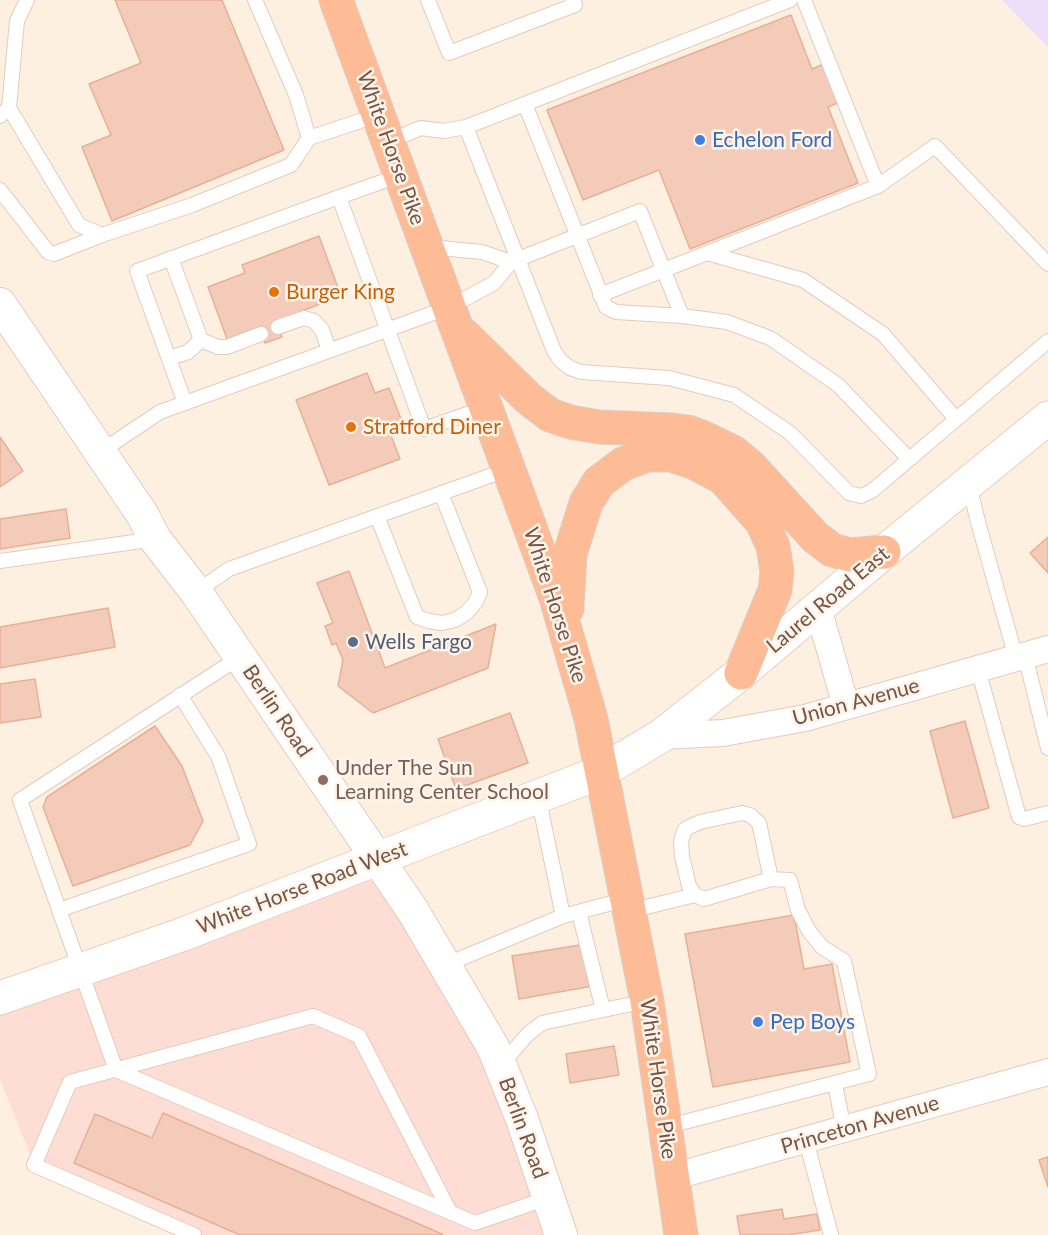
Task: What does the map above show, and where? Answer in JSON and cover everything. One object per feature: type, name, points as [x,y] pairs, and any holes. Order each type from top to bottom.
[{"type":"highway","name":"White Horse Pike","points":[[336,0],[556,598],[591,720],[647,1001],[681,1235]]},
{"type":"highway","points":[[454,318],[530,399],[550,415],[570,422],[599,427],[672,430],[688,432],[704,438],[742,459],[815,537],[832,550],[850,555],[884,552]]},
{"type":"highway","points":[[566,632],[570,554],[586,503],[598,482],[623,464],[647,455],[671,455],[695,463],[723,478],[762,522],[773,546],[777,572],[775,590],[741,673]]},
{"type":"main road","name":"Laurel Road East","points":[[602,772],[661,736],[741,673],[1048,418]]},
{"type":"main road","name":"White Horse Road West","points":[[0,999],[181,935],[602,772]]},
{"type":"street","name":"Berlin Road","points":[[0,304],[142,514],[155,539],[196,592],[413,911],[494,1047],[522,1119],[561,1235]]},
{"type":"street","points":[[818,608],[846,706]]},
{"type":"street","name":"Union Avenue","points":[[661,736],[723,733],[806,718],[1030,654]]},
{"type":"street","name":"Princeton Avenue","points":[[672,1177],[1048,1072]]},
{"type":"lane","points":[[27,0],[17,21],[4,112],[79,225],[102,235]]},
{"type":"lane","points":[[255,0],[296,94],[309,138]]},
{"type":"lane","points":[[428,0],[449,53],[575,5],[573,0]]},
{"type":"lane","points":[[0,189],[48,252],[54,254],[102,235],[192,205],[291,165],[309,138],[384,128],[422,128],[444,131],[466,127],[790,0]]},
{"type":"lane","points":[[804,0],[878,186]]},
{"type":"lane","points":[[525,104],[606,307],[616,312],[682,316],[727,322],[770,338],[838,385],[909,459]]},
{"type":"lane","points":[[466,127],[514,261],[554,351],[561,361],[581,372],[669,378],[734,395],[790,433],[845,489],[855,495],[872,491],[1048,340]]},
{"type":"lane","points":[[600,295],[878,186],[935,146],[1048,264]]},
{"type":"lane","points":[[185,403],[137,271],[401,175]]},
{"type":"lane","points":[[339,197],[424,429],[486,407]]},
{"type":"lane","points":[[100,452],[160,412],[387,329],[454,318],[494,283],[514,261],[640,211],[682,316]]},
{"type":"lane","points":[[428,247],[482,252],[514,261]]},
{"type":"lane","points":[[707,253],[803,280],[883,334],[956,419]]},
{"type":"lane","points":[[171,258],[201,340],[218,347],[227,347],[261,334]]},
{"type":"lane","points":[[278,327],[304,318],[314,321],[322,330],[329,350]]},
{"type":"lane","points":[[169,358],[188,352],[201,340]]},
{"type":"lane","points":[[196,592],[230,569],[509,469]]},
{"type":"lane","points":[[969,483],[978,522],[1030,654],[1048,748]]},
{"type":"lane","points":[[377,516],[417,617],[436,622],[455,620],[475,603],[480,592],[441,493]]},
{"type":"lane","points":[[0,561],[155,539]]},
{"type":"lane","points":[[240,657],[20,800],[116,1070],[450,1212],[472,1229],[548,1198]]},
{"type":"lane","points":[[978,669],[1019,817],[1024,819],[1048,813]]},
{"type":"lane","points":[[59,910],[249,844],[218,756],[180,695]]},
{"type":"lane","points":[[538,796],[562,916]]},
{"type":"lane","points":[[694,895],[689,886],[682,856],[681,841],[685,829],[700,822],[731,815],[742,813],[750,815],[759,822],[771,879]]},
{"type":"lane","points":[[445,965],[562,916],[694,895],[704,899],[771,879],[790,880],[798,910],[809,931],[822,947],[844,961],[868,1074],[665,1127]]},
{"type":"lane","points":[[579,912],[603,1010]]},
{"type":"lane","points":[[501,1066],[528,1034],[542,1023],[647,1001]]},
{"type":"lane","points":[[194,1235],[34,1165],[70,1082],[313,1016],[359,1036],[450,1212]]},
{"type":"lane","points":[[835,1084],[843,1130]]},
{"type":"lane","points":[[806,1140],[831,1235]]},
{"type":"shaded area","points":[[1002,0],[1048,0],[1048,47]]},
{"type":"shaded area","points":[[378,858],[493,1047],[561,1235],[194,1235],[34,1165],[0,1079],[0,998]]},
{"type":"building","points":[[115,0],[222,0],[284,150],[112,221],[82,147],[111,135],[89,84],[141,63]]},
{"type":"building","name":"Echelon Ford","points":[[791,15],[812,69],[824,64],[840,102],[828,107],[858,183],[690,249],[659,170],[583,200],[547,110]]},
{"type":"building","name":"Burger King","points":[[319,236],[341,296],[276,321],[282,337],[265,343],[259,327],[227,339],[208,287],[245,273],[242,265]]},
{"type":"building","name":"Stratford Diner","points":[[367,373],[375,393],[389,388],[403,424],[389,430],[400,459],[329,485],[296,400]]},
{"type":"building","points":[[0,437],[23,471],[0,487]]},
{"type":"building","points":[[66,509],[70,538],[0,549],[0,519]]},
{"type":"building","points":[[1048,537],[1048,573],[1030,553]]},
{"type":"building","name":"Wells Fargo","points":[[349,571],[385,668],[496,624],[488,668],[373,713],[338,686],[343,660],[336,643],[332,645],[325,626],[333,623],[317,583]]},
{"type":"building","points":[[108,608],[115,647],[0,668],[0,627]]},
{"type":"building","points":[[35,679],[41,717],[0,723],[0,684]]},
{"type":"building","points":[[510,713],[528,763],[456,789],[438,739]]},
{"type":"building","points":[[965,721],[989,808],[953,818],[930,731]]},
{"type":"building","points":[[155,726],[182,766],[203,821],[190,845],[73,886],[43,807],[47,797]]},
{"type":"building","points":[[794,915],[804,969],[832,964],[850,1062],[713,1087],[685,934]]},
{"type":"building","points":[[592,943],[599,985],[519,999],[512,956]]},
{"type":"building","points":[[614,1046],[619,1075],[570,1083],[566,1054]]},
{"type":"building","points":[[163,1113],[442,1235],[240,1235],[74,1163],[95,1114],[152,1138]]},
{"type":"building","points":[[1048,1157],[1048,1187],[1039,1160]]},
{"type":"building","points":[[782,1209],[784,1219],[817,1214],[820,1230],[789,1235],[740,1235],[737,1216]]},
{"type":"place","name":"Echelon Ford","points":[[700,140]]},
{"type":"place","name":"Burger King","points":[[274,292]]},
{"type":"place","name":"Stratford Diner","points":[[351,427]]},
{"type":"place","name":"Wells Fargo","points":[[353,642]]},
{"type":"place","name":"Under The Sun Learning Center School","points":[[323,780]]},
{"type":"place","name":"Pep Boys","points":[[758,1022]]}]
